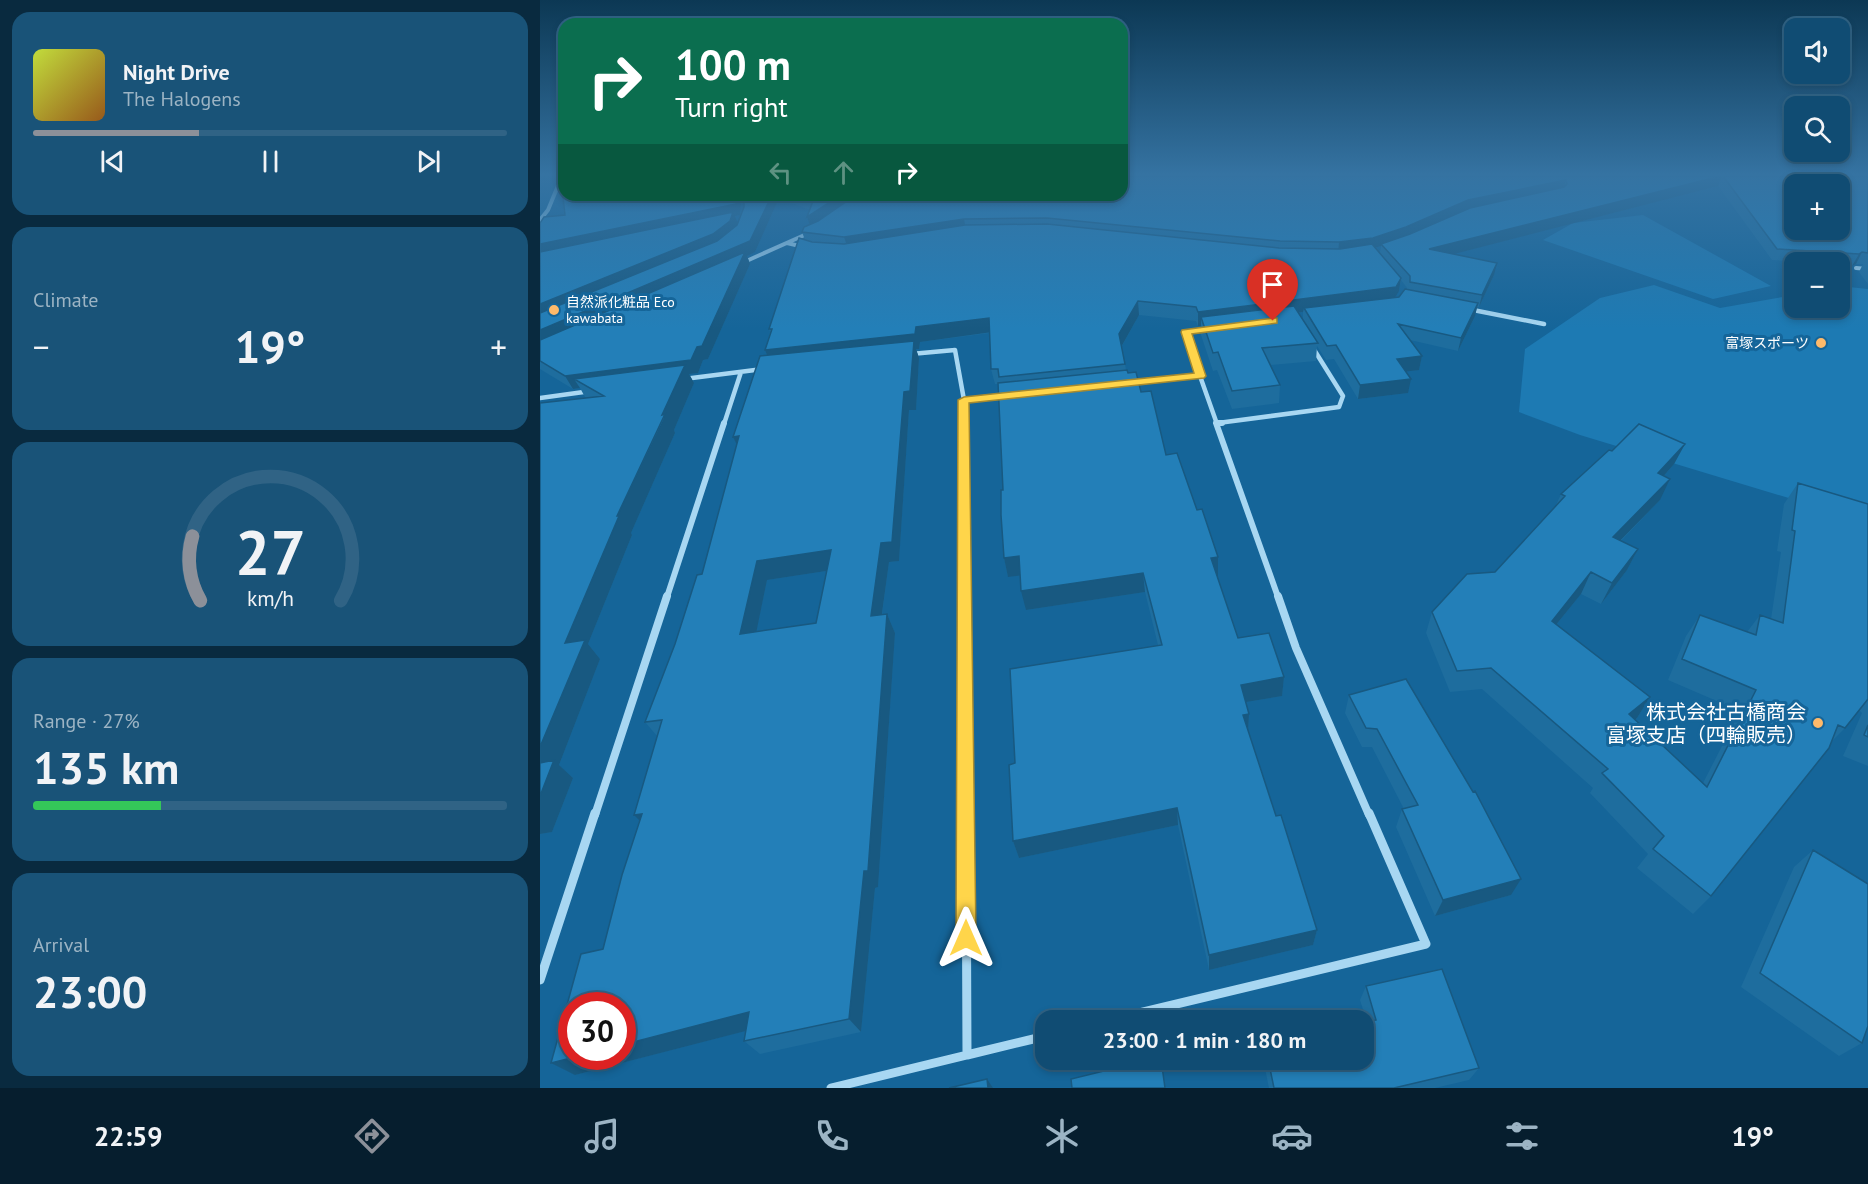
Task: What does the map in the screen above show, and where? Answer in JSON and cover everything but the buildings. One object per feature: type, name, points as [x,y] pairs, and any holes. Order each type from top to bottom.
[{"type":"street","points":[[740,264],[819,229]]},
{"type":"street","points":[[787,243],[807,248]]},
{"type":"street","points":[[1856,268],[1868,269]]},
{"type":"street","points":[[1467,309],[1544,324]]},
{"type":"street","points":[[1152,1010],[1426,944],[1296,648],[1200,376],[1186,332],[1219,328]]},
{"type":"street","points":[[1218,423],[1339,407],[1343,396],[1307,337]]},
{"type":"street","points":[[908,355],[955,350],[964,400],[967,1054]]},
{"type":"street","points":[[670,381],[777,368]]},
{"type":"street","points":[[540,980],[741,372]]},
{"type":"street","points":[[1130,383],[1200,376]]},
{"type":"street","points":[[540,398],[599,390]]},
{"type":"street","points":[[964,400],[1011,395]]},
{"type":"street","points":[[831,1088],[1035,1039]]},
{"type":"shaded area","points":[[1566,227],[1664,227],[1771,286],[1713,299],[1543,240]]},
{"type":"shaded area","points":[[1654,285],[1720,308],[1784,297],[1784,318],[1850,318],[1850,287],[1868,289],[1868,522],[1580,435],[1519,412],[1525,349],[1600,298]]},
{"type":"place","name":"自然派化粧品 Eco kawabata","points":[[554,310]]},
{"type":"place","name":"富塚スポーツ","points":[[1821,343]]},
{"type":"place","name":"株式会社古橋商会 富塚支店（四輪販売）","points":[[1818,723]]},
{"type":"route","points":[[966,938],[964,400],[1200,376],[1186,332],[1273,321]]}]
